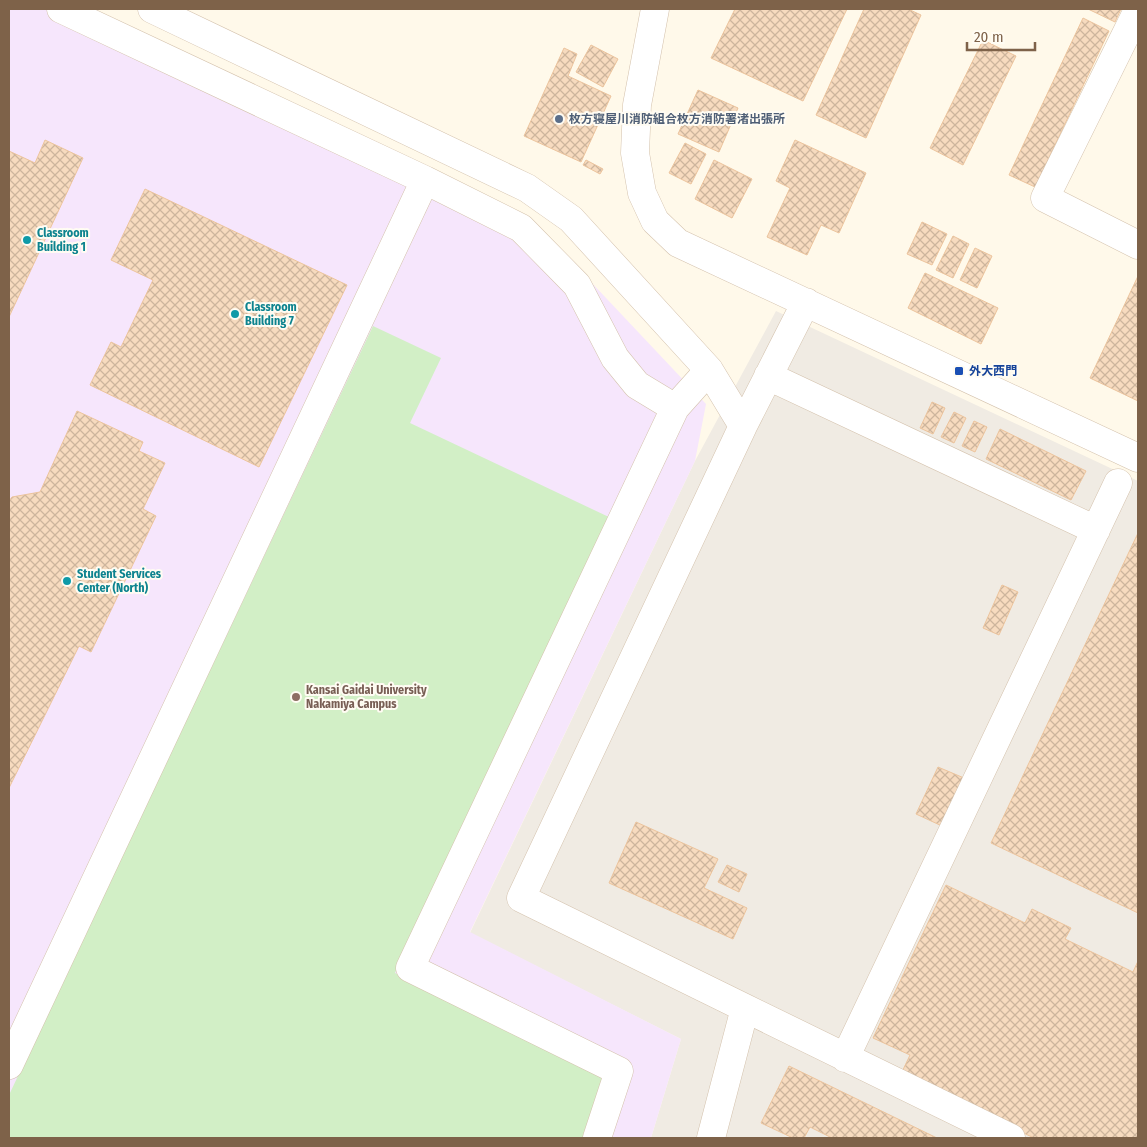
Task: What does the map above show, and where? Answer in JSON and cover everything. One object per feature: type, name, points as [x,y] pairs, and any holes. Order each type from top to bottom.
[{"type":"street","points":[[62,9],[425,180],[520,228],[577,285],[616,358],[637,385],[675,408]]},
{"type":"street","points":[[152,9],[528,188],[571,219],[709,370],[743,426]]},
{"type":"street","points":[[655,9],[637,105],[635,153],[642,193],[655,221],[678,243],[1138,458]]},
{"type":"street","points":[[1138,10],[1045,198],[1138,245]]},
{"type":"street","points":[[9,1065],[425,180]]},
{"type":"street","points":[[806,302],[743,426],[521,898],[1011,1138]]},
{"type":"street","points":[[598,1138],[619,1071],[410,968],[675,408],[709,370]]},
{"type":"street","points":[[768,376],[1096,530]]},
{"type":"street","points":[[845,1058],[1118,484]]},
{"type":"street","points":[[711,1138],[745,1008]]},
{"type":"shaded area","name":"Kansai Gaidai University Nakamiya Campus","points":[[9,9],[85,9],[557,246],[706,404],[695,461],[470,932],[681,1039],[651,1138],[9,1138]]},
{"type":"shaded area","points":[[776,311],[1138,481],[1138,1138],[651,1138],[681,1039],[470,933],[695,461]]},
{"type":"green space","points":[[373,326],[441,358],[410,423],[611,518],[395,973],[597,1069],[604,1084],[585,1138],[9,1138],[9,1095]]},
{"type":"building","points":[[735,9],[847,9],[803,101],[711,58]]},
{"type":"building","points":[[864,9],[908,9],[921,15],[866,138],[816,115]]},
{"type":"building","points":[[1088,9],[1121,9],[1115,22]]},
{"type":"building","points":[[1083,18],[1109,31],[1035,187],[1009,175]]},
{"type":"building","points":[[983,40],[1016,56],[963,165],[930,148]]},
{"type":"building","points":[[591,45],[618,59],[603,87],[576,72]]},
{"type":"building","points":[[564,48],[577,54],[568,76],[611,96],[581,162],[524,136]]},
{"type":"building","points":[[698,90],[738,108],[719,152],[678,134]]},
{"type":"building","name":"Classroom Building 1","points":[[45,140],[83,158],[9,317],[9,151],[35,163]]},
{"type":"building","points":[[795,140],[866,173],[839,233],[821,225],[807,255],[767,237],[790,188],[776,181]]},
{"type":"building","points":[[685,143],[706,154],[691,184],[669,173]]},
{"type":"building","points":[[586,160],[603,169],[600,174],[583,165]]},
{"type":"building","points":[[714,160],[752,179],[732,218],[695,199]]},
{"type":"building","name":"Classroom Building 7","points":[[145,189],[347,285],[259,467],[90,385],[111,342],[121,347],[153,280],[111,260]]},
{"type":"building","points":[[922,222],[947,234],[932,265],[907,254]]},
{"type":"building","points":[[953,236],[969,244],[953,278],[936,270]]},
{"type":"building","points":[[975,248],[992,256],[977,288],[960,280]]},
{"type":"building","points":[[925,273],[998,308],[981,344],[908,308]]},
{"type":"building","points":[[1138,276],[1138,401],[1090,378]]},
{"type":"building","points":[[932,402],[945,408],[933,434],[920,428]]},
{"type":"building","name":"Student Services Center (North)","points":[[77,411],[143,442],[139,451],[165,463],[143,509],[156,516],[91,652],[79,646],[9,788],[9,501],[12,497],[40,492]]},
{"type":"building","points":[[954,412],[966,418],[954,443],[941,437]]},
{"type":"building","points":[[974,421],[987,427],[975,452],[962,446]]},
{"type":"building","points":[[1000,429],[1086,471],[1071,500],[986,459]]},
{"type":"building","points":[[1138,533],[1138,913],[991,843]]},
{"type":"building","points":[[1002,585],[1018,592],[999,635],[983,628]]},
{"type":"building","points":[[938,767],[964,778],[942,826],[916,814]]},
{"type":"building","points":[[636,822],[718,859],[704,888],[747,908],[733,939],[609,883]]},
{"type":"building","points":[[727,865],[747,874],[739,892],[718,882]]},
{"type":"building","points":[[946,885],[1025,923],[1032,909],[1071,928],[1065,939],[1133,972],[1138,961],[1138,1138],[1034,1138],[901,1074],[910,1055],[873,1038]]},
{"type":"building","points":[[789,1066],[937,1138],[832,1138],[810,1127],[804,1138],[793,1138],[761,1123]]},
{"type":"place","name":"枚方寝屋川消防組合枚方消防署渚出張所","points":[[559,119]]},
{"type":"place","name":"Classroom Building 1","points":[[27,240]]},
{"type":"place","name":"Classroom Building 7","points":[[235,314]]},
{"type":"place","name":"外大西門","points":[[959,371]]},
{"type":"place","name":"Student Services Center (North)","points":[[67,581]]},
{"type":"place","name":"Kansai Gaidai University Nakamiya Campus","points":[[296,697]]}]
